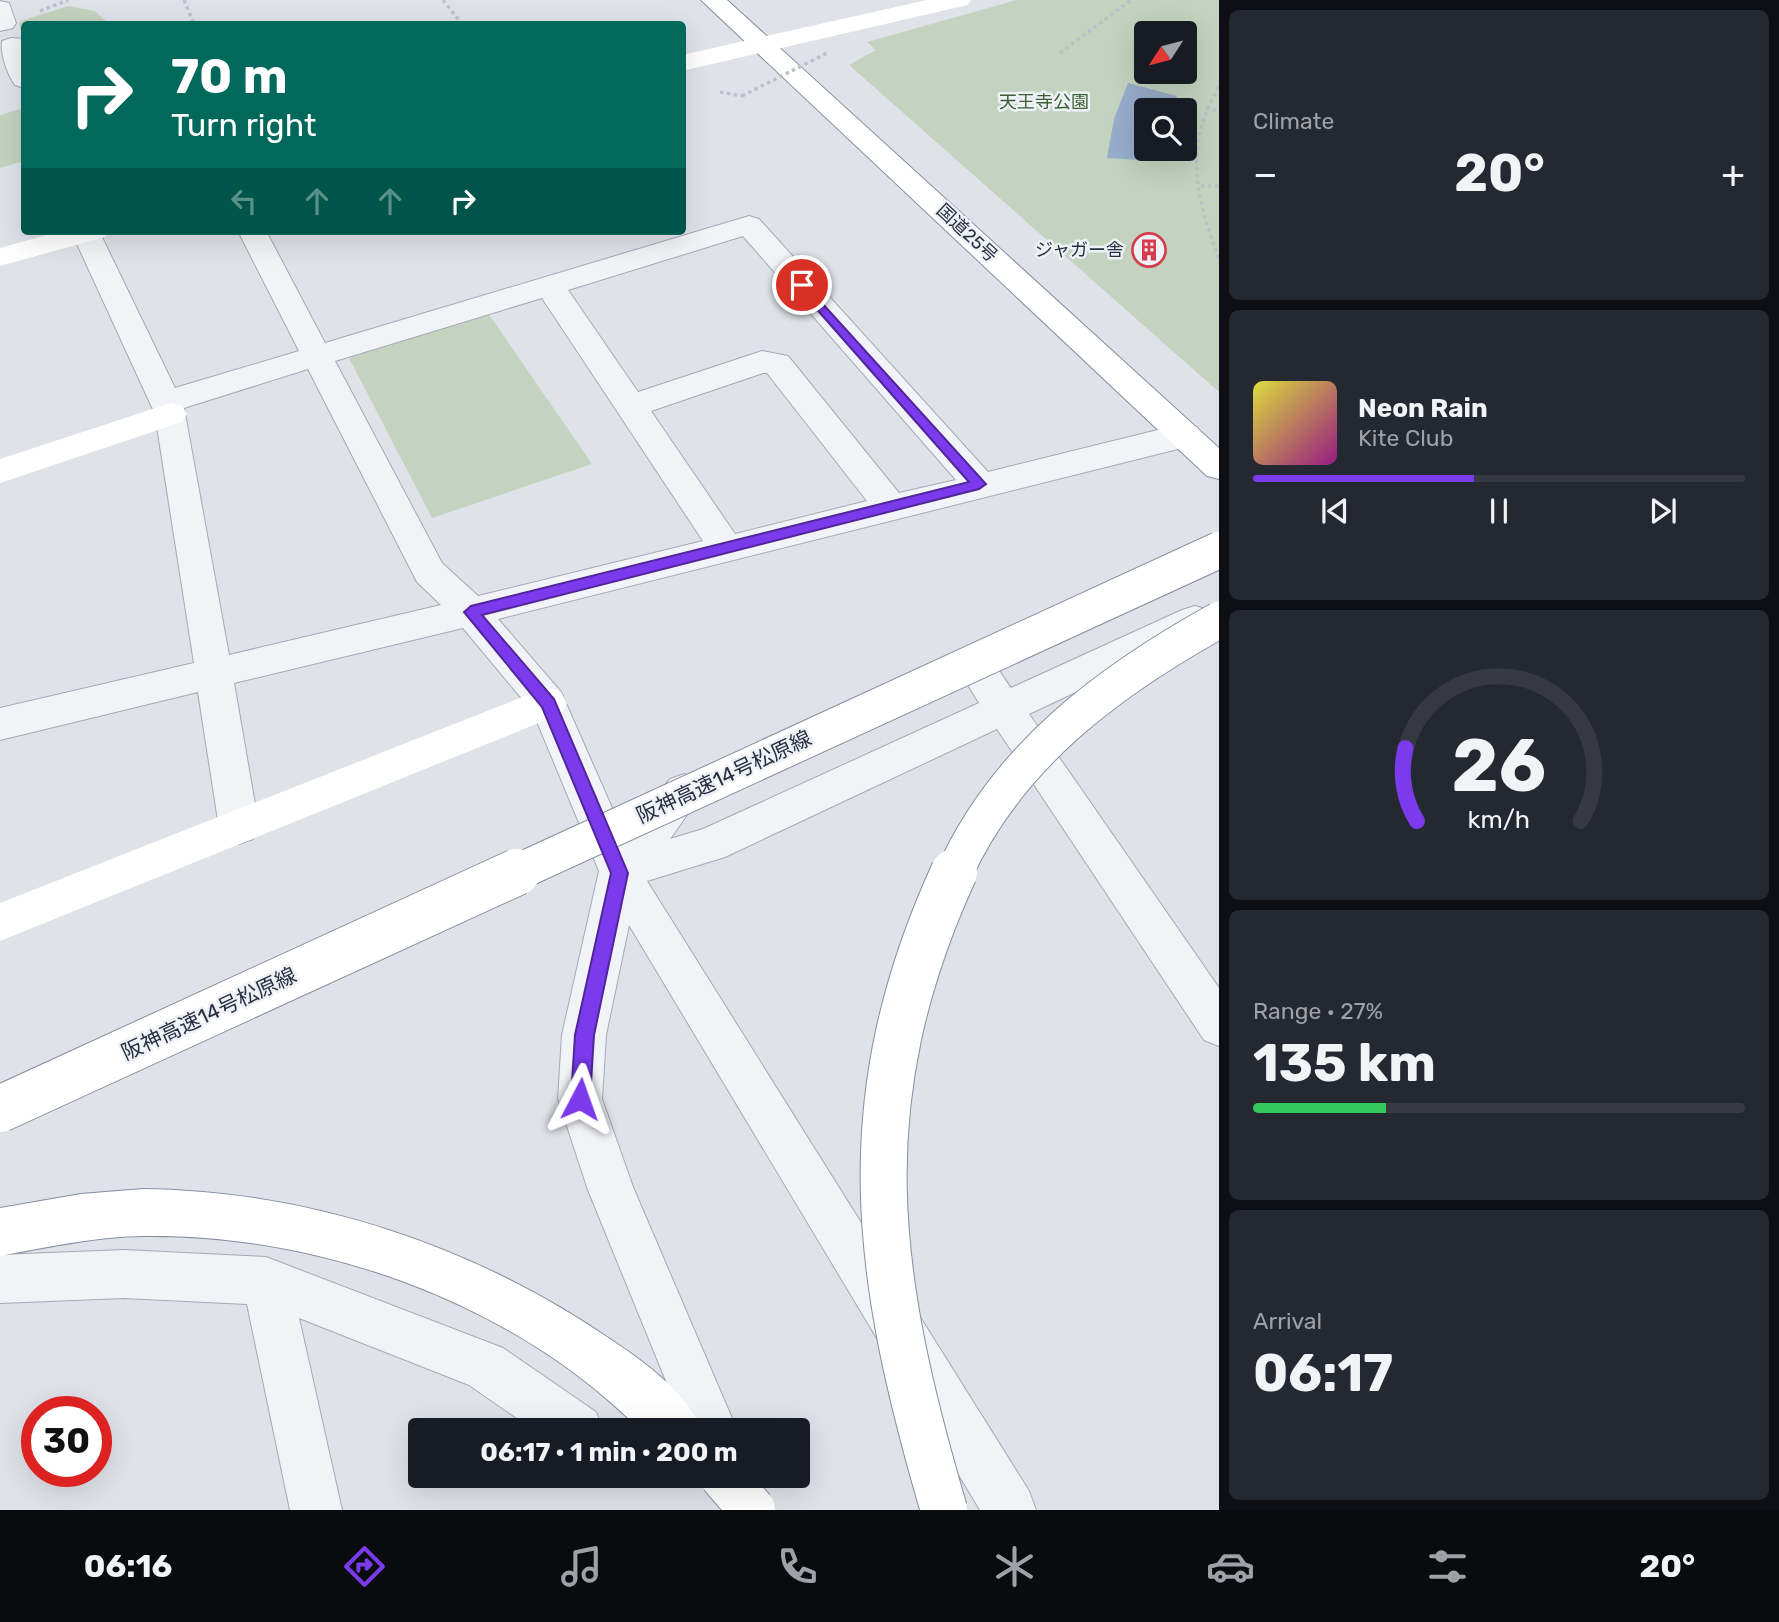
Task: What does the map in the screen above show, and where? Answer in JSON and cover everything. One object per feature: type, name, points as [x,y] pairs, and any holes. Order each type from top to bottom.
[{"type":"main road","name":"国道25号","points":[[713,0],[1219,467]]},
{"type":"main road","points":[[686,62],[959,0]]},
{"type":"main road","points":[[0,257],[77,235]]},
{"type":"main road","points":[[0,471],[168,408]]},
{"type":"main road","name":"阪神高速14号松原線","points":[[0,1109],[1219,551]]},
{"type":"main road","points":[[944,1510],[906,1382],[887,1263],[881,1166],[891,1065],[909,980],[938,904],[969,844],[1016,773],[1066,722],[1120,679],[1219,620]]},
{"type":"main road","points":[[0,922],[548,703]]},
{"type":"main road","points":[[0,1232],[54,1222],[160,1213],[254,1220],[352,1240],[438,1270],[528,1313],[684,1418]]},
{"type":"main road","points":[[733,1488],[752,1510]]},
{"type":"street","points":[[21,46],[11,46],[21,72]]},
{"type":"street","points":[[168,408],[318,354],[749,225],[979,484]]},
{"type":"street","points":[[89,235],[168,408],[239,827]]},
{"type":"street","points":[[253,235],[318,354],[429,572],[471,612],[548,703],[620,873],[1010,1510]]},
{"type":"street","points":[[549,285],[726,548]]},
{"type":"street","points":[[630,406],[762,362],[777,364],[890,506]]},
{"type":"street","points":[[0,724],[471,612],[890,506],[1186,435]]},
{"type":"street","points":[[697,1418],[611,1190],[580,1099],[584,1035],[620,873],[679,793],[1219,551]]},
{"type":"street","points":[[620,873],[711,844],[1003,707],[1219,610]]},
{"type":"street","points":[[972,662],[1219,1025]]},
{"type":"street","points":[[0,1279],[124,1274],[266,1281],[485,1366],[561,1418]]},
{"type":"street","points":[[266,1281],[316,1510]]},
{"type":"street","points":[[741,1488],[752,1510]]},
{"type":"path","points":[[184,0],[193,21]]},
{"type":"path","points":[[443,0],[460,21]]},
{"type":"path","points":[[1060,53],[1131,0]]},
{"type":"path","points":[[742,96],[829,52]]},
{"type":"path","points":[[1219,87],[1206,108],[1196,146],[1201,186],[1212,240],[1219,259]]},
{"type":"path","points":[[1206,108],[1219,111]]},
{"type":"path","points":[[1201,186],[1219,186]]},
{"type":"green space","name":"天王寺公園","points":[[1017,0],[1219,0],[1219,392],[849,65],[876,50],[867,42]]},
{"type":"green space","points":[[68,6],[95,11],[106,21],[22,21]]},
{"type":"green space","points":[[21,109],[21,162],[0,168],[0,115]]},
{"type":"green space","points":[[488,313],[592,464],[432,518],[349,358]]},
{"type":"water","points":[[1128,83],[1177,96],[1134,98],[1134,160],[1107,158],[1114,119]]},
{"type":"place","name":"ジャガー舎","points":[[1149,250]]},
{"type":"route","points":[[580,1099],[584,1035],[620,873],[548,703],[471,612],[979,484],[802,285]]}]
